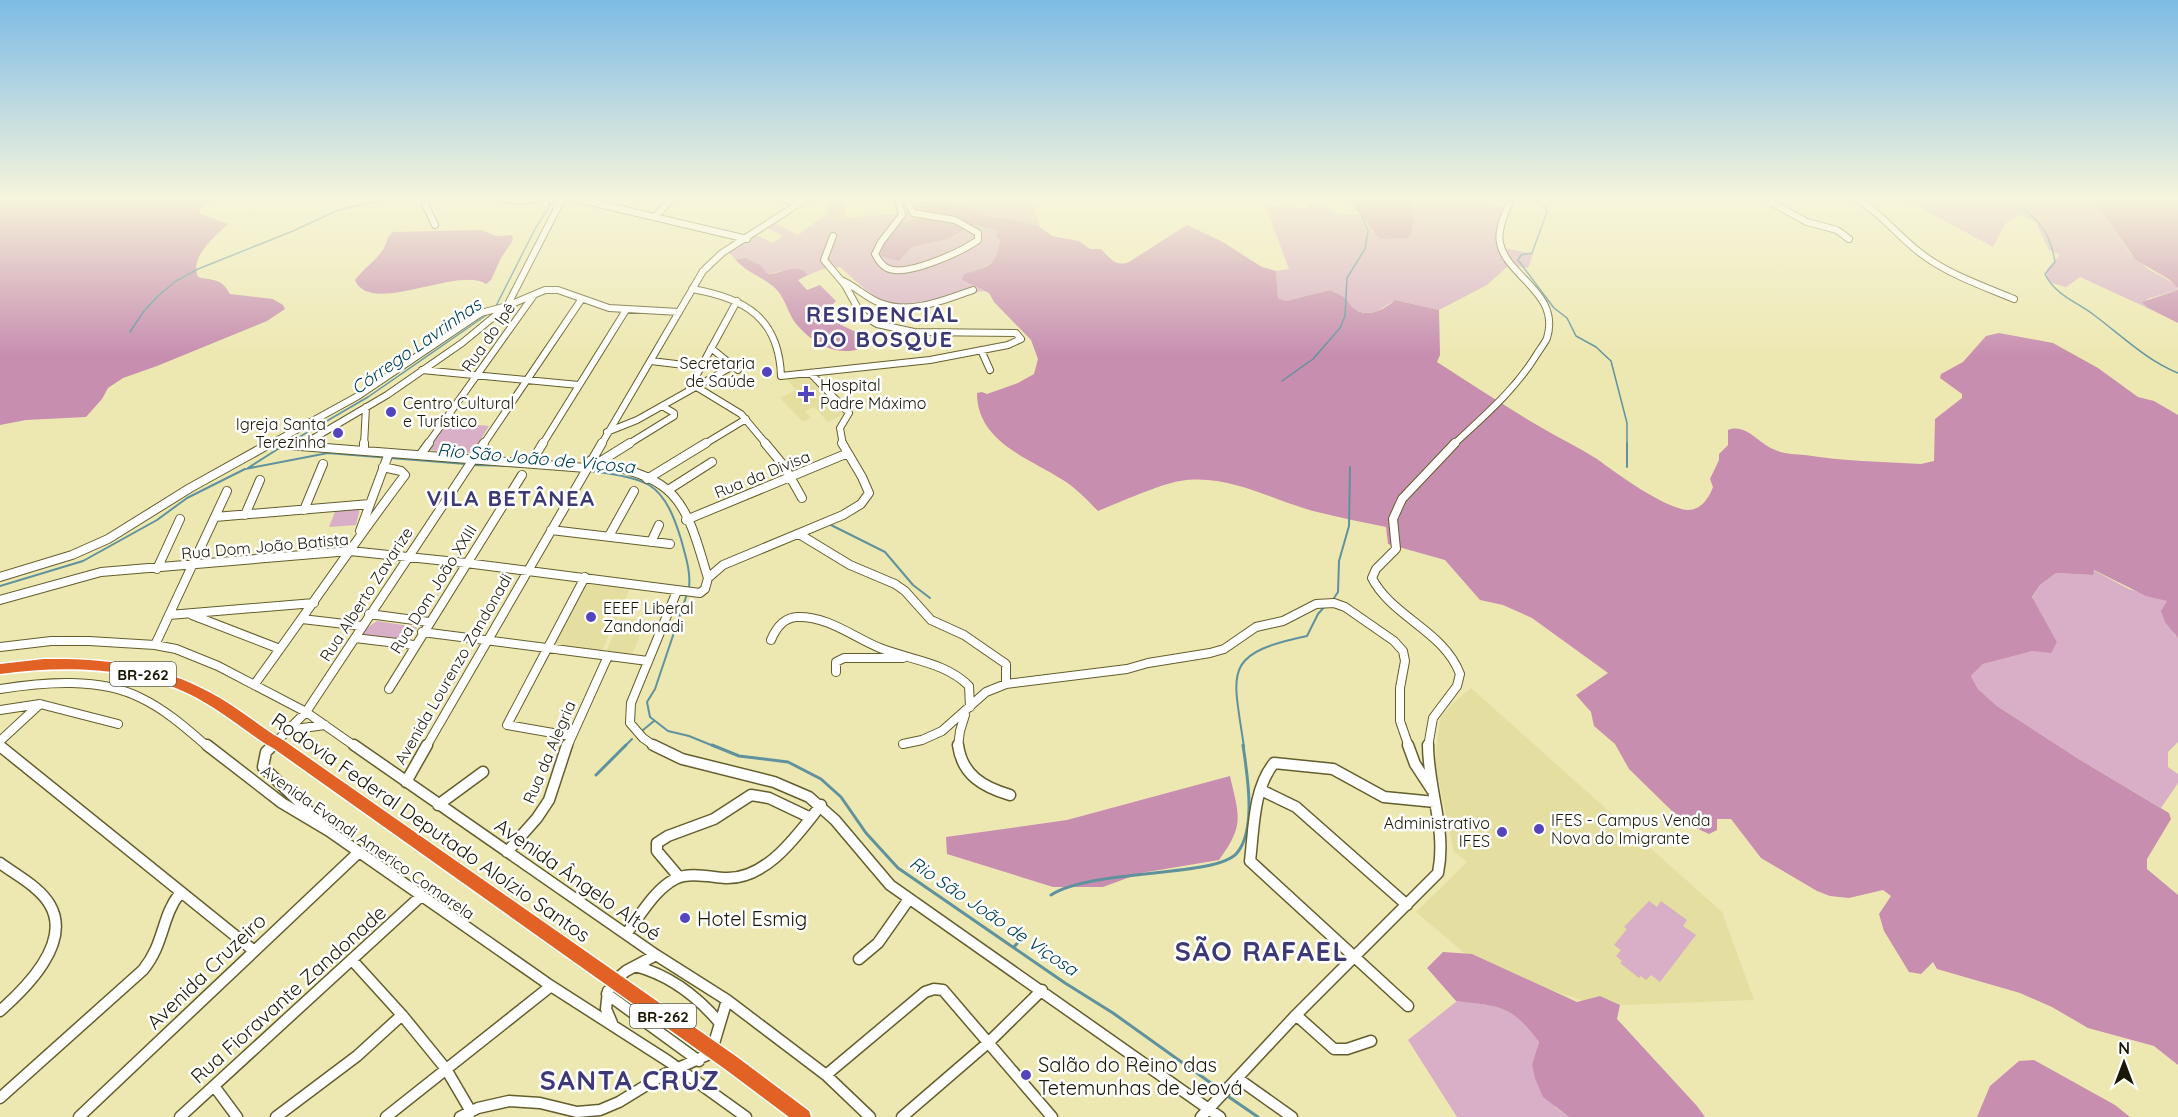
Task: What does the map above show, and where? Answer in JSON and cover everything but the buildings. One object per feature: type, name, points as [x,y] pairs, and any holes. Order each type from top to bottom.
[{"type":"highway","name":"Rodovia Federal Deputado Aloízio Santos","points":[[0,669],[37,665],[72,665],[121,670],[180,684],[213,701],[271,745],[706,1056],[803,1117]]},
{"type":"street","points":[[296,446],[366,407],[422,370],[507,306],[537,251]]},
{"type":"street","name":"Avenida Lourenzo Zandonadi","points":[[406,782],[486,640],[584,473],[595,461],[607,432],[692,290],[713,259],[726,251]]},
{"type":"street","points":[[692,290],[717,293],[747,308],[774,335],[782,354],[781,376],[930,360],[1017,342],[1021,336],[1007,332],[935,332],[887,327],[874,323],[862,315],[842,280],[824,260],[827,251]]},
{"type":"street","points":[[877,251],[875,254],[879,261],[897,271],[916,268],[953,251]]},
{"type":"street","points":[[1205,1113],[1296,1015],[1438,873],[1442,861],[1427,756],[1430,726],[1435,714],[1461,682],[1459,669],[1428,632],[1377,590],[1372,578],[1376,569],[1396,549],[1393,519],[1402,499],[1438,459],[1504,398],[1529,367],[1547,338],[1548,319],[1541,296],[1503,251]]},
{"type":"street","points":[[1918,251],[1961,277],[2014,299]]},
{"type":"street","points":[[842,280],[875,300],[897,307],[922,304],[973,290]]},
{"type":"street","points":[[0,577],[72,555],[108,539],[190,488],[276,444],[358,396],[481,313],[507,306],[545,290],[558,290],[581,300],[626,310],[679,312]]},
{"type":"street","name":"Rua do Ipê","points":[[421,454],[535,294]]},
{"type":"street","name":"Rua Alberto Zavarize","points":[[306,712],[369,614],[581,300]]},
{"type":"street","points":[[692,388],[737,301]]},
{"type":"street","points":[[531,463],[626,310]]},
{"type":"street","points":[[607,432],[626,426],[692,388],[735,368],[711,348]]},
{"type":"street","points":[[981,350],[990,370]]},
{"type":"street","points":[[651,361],[701,367]]},
{"type":"street","points":[[422,370],[579,385]]},
{"type":"street","points":[[595,461],[647,479],[668,490],[681,507],[708,578],[723,565],[856,509],[867,499],[868,488],[840,439],[840,430],[849,413],[810,373]]},
{"type":"street","points":[[692,388],[730,405],[746,418],[790,477],[802,498]]},
{"type":"street","points":[[595,461],[674,416],[662,406]]},
{"type":"street","points":[[364,451],[366,407]]},
{"type":"street","points":[[647,479],[746,418]]},
{"type":"street","points":[[276,444],[364,451],[386,459],[405,475],[357,538]]},
{"type":"street","name":"Rua da Divisa","points":[[686,520],[848,453]]},
{"type":"street","points":[[386,459],[421,454],[531,463],[584,473]]},
{"type":"street","points":[[254,685],[350,551],[386,459]]},
{"type":"street","points":[[668,490],[712,462]]},
{"type":"street","points":[[304,510],[323,464]]},
{"type":"street","name":"Rua Dom João XXIII","points":[[389,689],[422,632],[522,476]]},
{"type":"street","points":[[245,515],[260,480]]},
{"type":"street","points":[[154,645],[227,491]]},
{"type":"street","points":[[609,536],[634,491]]},
{"type":"street","points":[[215,517],[370,504]]},
{"type":"street","points":[[157,569],[180,519]]},
{"type":"street","points":[[651,542],[659,525]]},
{"type":"street","points":[[551,530],[670,544]]},
{"type":"street","points":[[799,534],[850,565],[895,584],[905,591],[931,621],[964,634],[1001,659],[1006,664],[1006,684]]},
{"type":"street","name":"Rua Dom João Batista","points":[[0,600],[94,574],[350,551],[585,577],[681,592],[704,591],[708,578]]},
{"type":"street","points":[[570,736],[511,729],[507,725],[585,577]]},
{"type":"street","points":[[681,592],[648,661],[629,713],[630,723],[641,738],[662,750],[688,759],[784,785],[821,805],[844,830],[877,873],[909,899],[1042,990],[1205,1113],[1220,1117]]},
{"type":"street","points":[[169,615],[314,603]]},
{"type":"street","points":[[903,744],[932,736],[952,724],[986,692],[1006,684],[1128,669],[1148,663],[1210,653],[1224,649],[1256,627],[1283,621],[1316,603],[1334,603],[1345,607],[1394,641],[1403,651],[1405,662],[1400,688],[1400,721],[1414,764],[1433,791]]},
{"type":"street","points":[[218,625],[228,611]]},
{"type":"street","points":[[190,614],[280,649]]},
{"type":"street","points":[[369,614],[429,622]]},
{"type":"street","points":[[771,640],[777,628],[785,620],[805,617],[823,621],[878,647],[951,673],[967,682],[970,691],[969,709],[957,743],[963,766],[980,784],[1010,795]]},
{"type":"street","points":[[302,619],[362,626]]},
{"type":"street","points":[[422,632],[648,661]]},
{"type":"street","points":[[355,638],[414,645]]},
{"type":"street","name":"Avenida Ângelo Altoé","points":[[0,646],[51,641],[154,645],[198,657],[306,712],[656,956],[727,1000],[826,1075],[870,1117]]},
{"type":"street","name":"Rua da Alegria","points":[[507,852],[537,818],[549,800],[570,736],[608,656]]},
{"type":"street","points":[[836,672],[836,662],[844,658],[914,659]]},
{"type":"street","name":"Avenida Evandi Americo Comarela","points":[[0,689],[38,685],[90,686],[138,696],[179,723],[299,816],[329,831],[551,987],[612,1024],[746,1117]]},
{"type":"street","points":[[0,741],[33,713],[40,704]]},
{"type":"street","points":[[0,710],[40,704],[118,724]]},
{"type":"street","points":[[290,727],[291,704]]},
{"type":"street","points":[[306,712],[271,745],[263,768],[329,831]]},
{"type":"street","points":[[290,727],[325,725]]},
{"type":"street","points":[[0,746],[253,950]]},
{"type":"street","points":[[1408,1006],[1250,861],[1261,790],[1269,767],[1274,763],[1341,771],[1371,792],[1384,797],[1435,802]]},
{"type":"street","points":[[438,805],[483,772]]},
{"type":"street","points":[[1261,790],[1296,807],[1407,906]]},
{"type":"street","points":[[679,877],[657,851],[657,843],[661,839],[714,819],[748,796],[756,794],[766,796],[796,814],[811,818]]},
{"type":"street","points":[[626,934],[665,887],[679,877],[736,878],[753,873],[781,850],[821,805]]},
{"type":"street","name":"Avenida Cruzeiro","points":[[79,1117],[358,853]]},
{"type":"street","points":[[0,863],[50,904],[55,924],[52,940],[39,969],[24,989],[0,1011]]},
{"type":"street","points":[[0,1098],[139,974],[156,952],[167,911],[180,893]]},
{"type":"street","name":"Rua Fioravante Zandonade","points":[[180,1117],[420,897]]},
{"type":"street","points":[[859,959],[878,943],[909,899]]},
{"type":"street","points":[[612,1024],[606,1010],[611,987],[635,966],[656,956]]},
{"type":"street","points":[[352,960],[402,1015],[446,1069],[466,1115],[520,1100],[578,1112],[590,1112],[621,1101],[654,1080],[706,1056],[727,1000]]},
{"type":"street","points":[[635,966],[649,969],[676,984],[708,1009],[719,1022]]},
{"type":"street","points":[[386,1117],[551,987]]},
{"type":"street","points":[[826,1075],[925,992],[934,988],[943,990],[1052,1117]]},
{"type":"street","points":[[902,1117],[988,1042],[1042,990]]},
{"type":"street","points":[[276,1117],[357,1056],[402,1015]]},
{"type":"street","points":[[1296,1015],[1334,1049],[1347,1049],[1371,1041]]},
{"type":"street","points":[[1236,1078],[1292,1117]]},
{"type":"street","points":[[214,1086],[237,1117]]},
{"type":"shaded area","points":[[0,251],[202,251],[197,262],[198,277],[220,283],[230,294],[273,299],[285,309],[267,321],[123,378],[108,388],[102,399],[86,417],[26,420],[0,425]]},
{"type":"shaded area","points":[[506,251],[491,280],[486,284],[473,280],[456,281],[396,293],[378,294],[364,290],[355,280],[381,252]]},
{"type":"shaded area","points":[[728,251],[1000,251],[986,266],[965,274],[963,280],[984,291],[931,302],[903,305],[881,300],[840,267],[823,269],[808,275],[798,268],[767,274],[753,262],[735,259]]},
{"type":"shaded area","points":[[881,251],[908,251],[899,261],[880,256]]},
{"type":"shaded area","points":[[998,251],[1103,251],[1117,263],[1124,263],[1146,251],[1237,251],[1262,267],[1276,271],[1278,298],[1286,301],[1330,290],[1344,298],[1355,309],[1366,313],[1377,311],[1395,300],[1439,310],[1440,355],[1437,362],[1524,417],[1597,459],[1654,497],[1667,504],[1688,510],[1701,506],[1713,487],[1710,479],[1719,460],[1719,454],[1728,445],[1728,430],[1746,431],[1767,446],[1784,453],[1877,462],[1921,464],[1934,461],[1935,419],[1962,398],[1962,394],[1940,378],[1941,374],[1963,362],[1986,336],[1999,333],[2053,343],[2098,368],[2138,397],[2154,401],[2178,415],[2178,638],[2165,622],[2161,611],[2167,601],[2146,596],[2094,570],[2093,575],[2056,573],[2040,585],[2032,597],[2057,642],[2051,653],[2033,651],[1983,664],[1971,676],[1978,689],[1997,706],[2077,758],[2169,813],[2171,819],[2147,859],[2147,869],[2178,895],[2178,1065],[2154,1046],[2088,1028],[2052,1007],[2020,993],[1937,969],[1933,962],[1921,974],[1909,972],[1884,931],[1879,914],[1891,896],[1883,890],[1849,898],[1830,896],[1817,891],[1761,858],[1731,819],[1717,819],[1717,830],[1709,834],[1696,828],[1672,811],[1629,769],[1615,744],[1594,726],[1591,712],[1576,695],[1608,673],[1532,618],[1503,605],[1480,600],[1445,560],[1388,544],[1386,527],[1313,511],[1248,488],[1197,480],[1180,481],[1161,486],[1098,511],[1068,483],[1007,447],[995,436],[979,410],[977,393],[987,394],[1018,383],[1034,374],[1038,359],[1031,340],[994,302],[989,293],[962,280],[964,274],[985,267]]},
{"type":"shaded area","points":[[1282,251],[1519,251],[1533,254],[1528,268],[1509,265],[1487,285],[1439,310],[1395,300],[1376,312],[1365,313],[1355,310],[1345,298],[1330,290],[1286,301],[1278,298],[1276,271],[1289,269]]},
{"type":"shaded area","points":[[2051,251],[2129,251],[2148,269],[2177,285],[2178,290],[2147,299],[2148,308],[2152,310],[2080,277],[2066,287],[2052,283],[2047,279],[2047,269],[2060,255]]},
{"type":"shaded area","points":[[2130,251],[2178,251],[2178,288],[2170,280],[2136,260]]},
{"type":"shaded area","points":[[746,258],[760,265],[768,274],[794,269],[804,271],[808,275],[798,280],[807,290],[820,285],[836,301],[828,309],[837,323],[875,341],[864,347],[844,351],[833,350],[814,340],[794,321],[776,289],[735,259]]},
{"type":"shaded area","points":[[2178,290],[2178,323],[2148,308],[2142,302]]},
{"type":"shaded area","name":"Hospital Padre Máximo","points":[[803,373],[844,414],[828,422],[814,407],[805,411],[811,418],[803,422],[780,398],[796,390],[787,380]]},
{"type":"shaded area","points":[[446,422],[489,426],[472,453],[426,450]]},
{"type":"shaded area","points":[[360,508],[356,525],[329,527],[336,509]]},
{"type":"shaded area","points":[[2093,570],[2129,589],[2167,601],[2174,634],[2178,638],[2178,742],[2168,752],[2168,767],[2178,774],[2178,783],[2161,808],[2077,758],[1997,706],[1978,689],[1971,676],[1983,664],[2057,642],[2032,598],[2040,585],[2056,573],[2093,575]]},
{"type":"shaded area","name":"EEEF Liberal Zandonadi","points":[[582,583],[630,589],[602,651],[552,644]]},
{"type":"shaded area","points":[[621,618],[646,621],[632,655],[606,652]]},
{"type":"shaded area","points":[[377,621],[417,629],[406,641],[363,635],[365,629]]},
{"type":"shaded area","name":"IFES - Campus Venda Nova do Imigrante","points":[[1471,688],[1722,912],[1754,1000],[1599,1006],[1481,967],[1416,912],[1467,862],[1454,852],[1435,764],[1441,717]]},
{"type":"shaded area","points":[[1230,776],[1238,820],[1233,838],[1219,860],[1141,873],[1103,887],[1053,887],[947,854],[946,837],[1067,820]]},
{"type":"shaded area","points":[[1649,901],[1657,907],[1661,901],[1687,920],[1683,926],[1696,935],[1660,982],[1651,975],[1646,980],[1641,976],[1639,978],[1620,963],[1622,961],[1616,956],[1621,950],[1614,945],[1627,929],[1624,927]]},
{"type":"shaded area","points":[[1443,952],[1472,954],[1577,1002],[1600,996],[1620,1005],[1617,1019],[1705,1117],[1569,1117],[1543,1097],[1532,1064],[1539,1042],[1520,1020],[1504,1009],[1456,1001],[1427,968]]},
{"type":"shaded area","points":[[1457,1001],[1496,1007],[1520,1020],[1539,1042],[1532,1064],[1555,1107],[1569,1117],[1457,1117],[1408,1040]]},
{"type":"shaded area","points":[[2034,1060],[2115,1105],[2130,1117],[1977,1117],[1990,1086],[2019,1061]]},
{"type":"waterway","points":[[130,332],[144,311],[176,281],[198,269],[243,251]]},
{"type":"waterway","name":"Córrego Lavrinhas","points":[[496,306],[524,251]]},
{"type":"waterway","points":[[1282,381],[1313,359],[1340,328],[1345,316],[1347,278],[1364,251]]},
{"type":"waterway","points":[[1533,251],[1521,255],[1518,260],[1554,308],[1567,318],[1576,336],[1596,347],[1611,361],[1627,423],[1627,467]]},
{"type":"waterway","points":[[2053,251],[2055,262],[2045,274],[2054,287],[2145,354],[2178,373]]},
{"type":"waterway","name":"Córrego Lavrinhas","points":[[289,443],[368,397],[488,314]]},
{"type":"waterway","name":"Córrego Lavrinhas","points":[[248,468],[281,447]]},
{"type":"waterway","name":"Rio São João de Viçosa","points":[[0,586],[83,561],[157,520],[187,498],[245,469],[328,453],[466,464]]},
{"type":"waterway","name":"Rio São João de Viçosa","points":[[472,465],[590,471],[614,474],[649,485],[661,495],[676,524],[687,563],[689,588]]},
{"type":"waterway","points":[[1332,601],[1338,592],[1339,561],[1349,526],[1350,467]]},
{"type":"waterway","points":[[829,524],[885,552],[913,585],[930,598]]},
{"type":"waterway","name":"Rio São João de Viçosa","points":[[687,594],[655,689],[647,702],[650,717],[668,731],[689,736],[716,747]]},
{"type":"waterway","points":[[1244,747],[1237,700],[1236,683],[1239,670],[1246,659],[1259,650],[1307,636],[1318,614],[1325,606]]},
{"type":"waterway","points":[[643,730],[654,721]]},
{"type":"waterway","points":[[596,775],[632,739]]},
{"type":"waterway","name":"Rio São João de Viçosa","points":[[712,745],[739,756],[788,762],[821,779],[841,797],[866,833],[898,868],[1065,983],[1113,1013],[1222,1091]]},
{"type":"waterway","points":[[1051,895],[1070,886],[1095,881],[1205,866],[1225,861],[1237,853],[1243,843],[1249,816],[1243,745]]},
{"type":"waterway","points":[[1014,947],[1020,940]]},
{"type":"waterway","name":"Rio São João de Viçosa","points":[[1226,1095],[1258,1117]]},
{"type":"place","name":"Secretaria de Saúde","points":[[767,372]]},
{"type":"place","name":"Hospital Padre Máximo","points":[[806,394]]},
{"type":"place","name":"Centro Cultural e Turístico","points":[[391,412]]},
{"type":"place","name":"Igreja Santa Terezinha","points":[[338,433]]},
{"type":"place","name":"EEEF Liberal Zandonadi","points":[[591,617]]},
{"type":"place","name":"IFES - Campus Venda Nova do Imigrante","points":[[1539,829]]},
{"type":"place","name":"Administrativo IFES","points":[[1502,832]]},
{"type":"place","name":"Hotel Esmig","points":[[685,918]]},
{"type":"place","name":"Salão do Reino das Tetemunhas de Jeová","points":[[1026,1075]]},
{"type":"district","name":"RESIDENCIAL DO BOSQUE","points":[[883,326]]},
{"type":"district","name":"VILA BETÂNEA","points":[[511,498]]},
{"type":"district","name":"SÃO RAFAEL","points":[[1262,951]]},
{"type":"district","name":"SANTA CRUZ","points":[[630,1080]]}]
